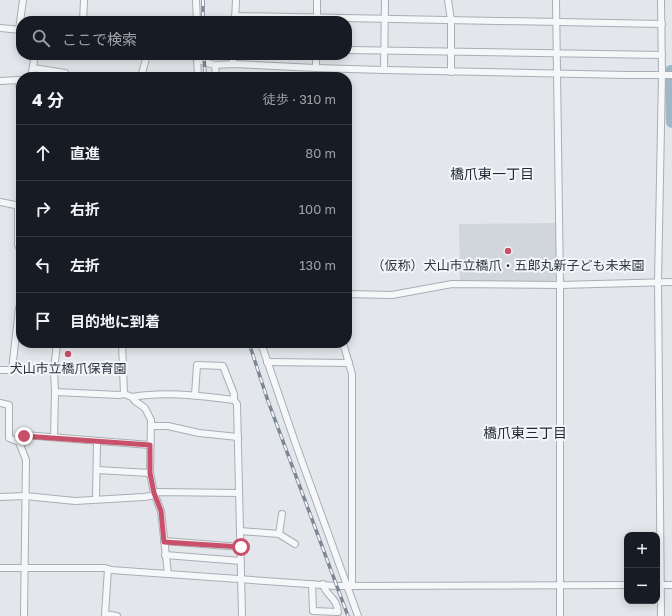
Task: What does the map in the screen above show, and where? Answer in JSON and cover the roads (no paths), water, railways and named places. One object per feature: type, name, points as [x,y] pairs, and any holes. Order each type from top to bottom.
[{"type":"street","points":[[22,16],[24,0]]},
{"type":"street","points":[[83,16],[84,0]]},
{"type":"street","points":[[196,0],[197,16]]},
{"type":"street","points":[[235,16],[236,0]]},
{"type":"street","points":[[317,0],[317,16]]},
{"type":"street","points":[[384,70],[386,0]]},
{"type":"street","points":[[448,0],[451,20],[451,72]]},
{"type":"street","points":[[556,0],[560,285],[560,616]]},
{"type":"street","points":[[659,568],[658,281],[662,75],[662,24],[660,0]]},
{"type":"street","points":[[352,18],[662,24]]},
{"type":"street","points":[[0,28],[16,30]]},
{"type":"street","points":[[352,50],[662,55]]},
{"type":"street","points":[[32,72],[34,60]]},
{"type":"street","points":[[142,72],[146,60]]},
{"type":"street","points":[[196,60],[197,72]]},
{"type":"street","points":[[204,60],[215,65],[233,64],[339,69],[672,75]]},
{"type":"street","points":[[233,60],[233,64]]},
{"type":"street","points":[[316,60],[316,68]]},
{"type":"street","points":[[215,65],[216,72]]},
{"type":"street","points":[[33,68],[58,72]]},
{"type":"street","points":[[0,81],[16,80]]},
{"type":"street","points":[[0,202],[16,205]]},
{"type":"street","points":[[352,294],[392,295],[452,284],[560,285],[658,281],[672,282]]},
{"type":"street","points":[[0,374],[0,370],[12,370],[16,331]]},
{"type":"street","points":[[54,437],[54,370],[56,348]]},
{"type":"street","points":[[122,348],[124,394]]},
{"type":"street","points":[[263,348],[296,445],[350,586],[358,616]]},
{"type":"street","points":[[344,348],[352,374],[350,586]]},
{"type":"street","points":[[267,362],[349,363]]},
{"type":"street","points":[[195,395],[197,365],[223,366],[234,394],[234,400],[237,404],[242,616]]},
{"type":"street","points":[[55,392],[124,394],[132,397],[148,412],[151,420],[150,473],[154,493],[161,511],[168,574]]},
{"type":"street","points":[[132,397],[174,394],[234,400]]},
{"type":"street","points":[[0,403],[9,405],[9,438],[19,442],[26,460],[24,616]]},
{"type":"street","points":[[151,426],[168,426],[199,433],[238,436]]},
{"type":"street","points":[[19,442],[24,436],[150,445]]},
{"type":"street","points":[[96,499],[97,441]]},
{"type":"street","points":[[97,470],[150,473]]},
{"type":"street","points":[[0,496],[25,496],[75,501],[144,497],[151,496],[158,492],[239,493]]},
{"type":"street","points":[[279,534],[282,514]]},
{"type":"street","points":[[240,531],[279,534],[295,544]]},
{"type":"street","points":[[164,542],[241,547]]},
{"type":"street","points":[[165,555],[241,561]]},
{"type":"street","points":[[0,568],[108,569],[242,580],[350,586],[624,585]]},
{"type":"street","points":[[108,569],[106,614],[117,616]]},
{"type":"street","points":[[312,584],[313,611],[338,612],[338,608],[333,598],[323,587],[323,584]]},
{"type":"street","points":[[660,585],[672,585]]},
{"type":"street","points":[[660,600],[661,616]]},
{"type":"waterway","points":[[671,80],[672,122]]},
{"type":"railway","points":[[203,0],[203,16]]},
{"type":"railway","points":[[204,60],[205,72]]},
{"type":"railway","points":[[251,348],[268,401],[348,616]]},
{"type":"place","name":"（仮称）犬山市立橋爪・五郎丸新子ども未来園","points":[[508,251]]},
{"type":"place","name":"犬山市立橋爪保育園","points":[[68,354]]},
{"type":"district","name":"橋爪東一丁目","points":[[492,173]]},
{"type":"district","name":"橋爪東三丁目","points":[[525,432]]}]
